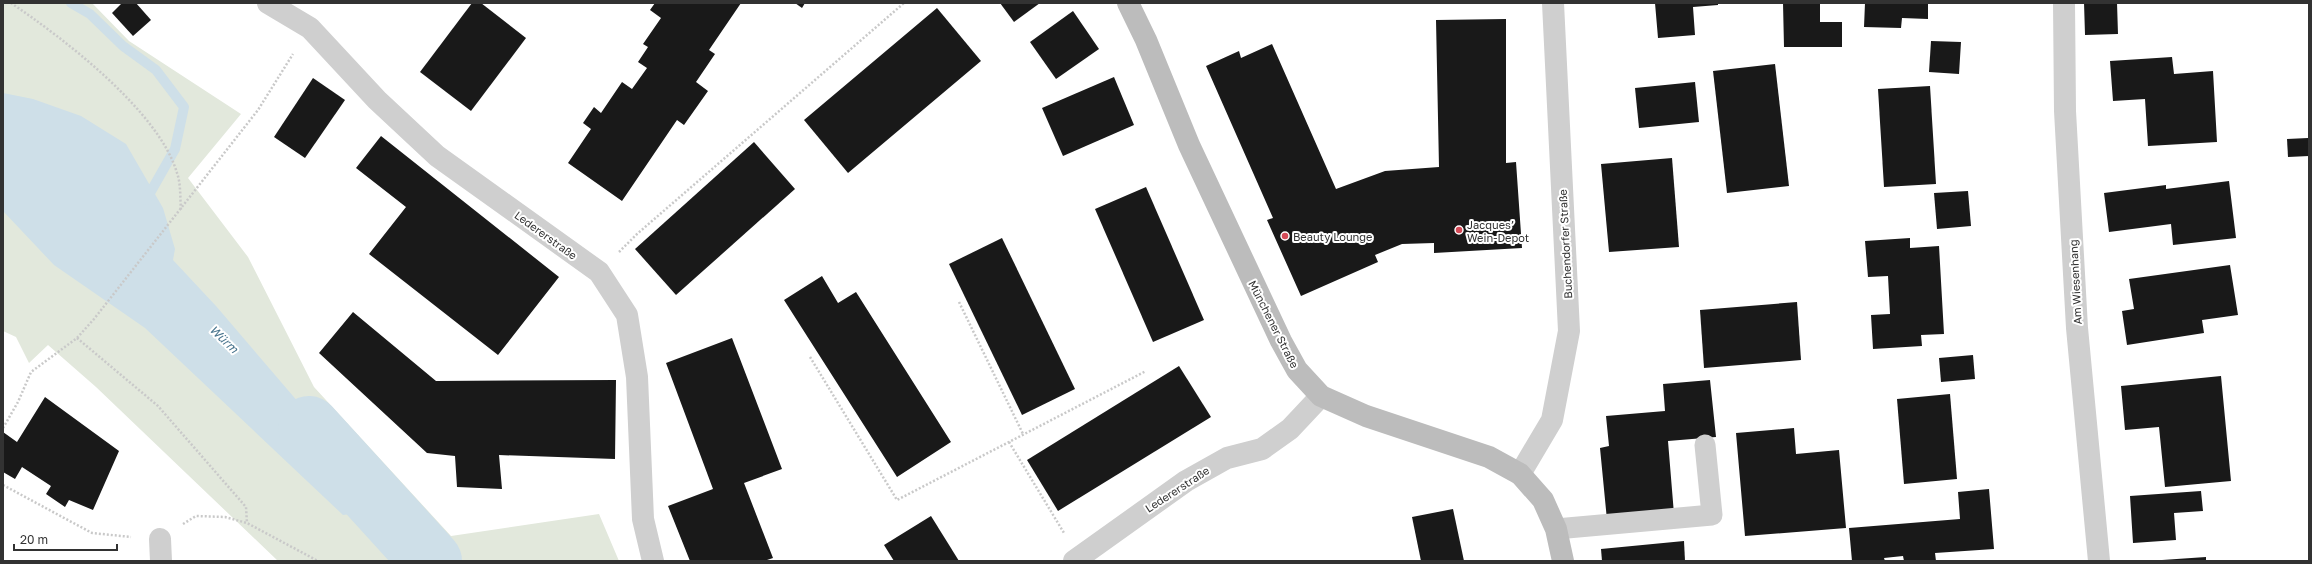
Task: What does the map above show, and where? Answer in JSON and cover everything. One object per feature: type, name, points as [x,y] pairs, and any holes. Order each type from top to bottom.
[{"type":"main road","name":"Münchener Straße","points":[[1128,3],[1146,40],[1189,145],[1280,341],[1297,370],[1321,396],[1366,416],[1490,457],[1520,474],[1543,500],[1556,529],[1563,561]]},
{"type":"street","name":"Ledererstraße","points":[[268,3],[310,28],[377,100],[437,156],[599,272],[627,315],[637,377],[643,518],[653,561]]},
{"type":"street","name":"Buchendorfer Straße","points":[[1520,474],[1552,420],[1569,331],[1553,3]]},
{"type":"street","name":"Am Wiesenhang","points":[[2064,3],[2065,111],[2077,328],[2099,561]]},
{"type":"street","name":"Ledererstraße","points":[[1074,561],[1186,481],[1227,458],[1262,449],[1290,429],[1321,396]]},
{"type":"street","points":[[160,540],[162,561]]},
{"type":"lane","points":[[1556,529],[1712,515],[1705,445]]},
{"type":"path","points":[[11,3],[52,30],[126,97],[161,137],[178,174],[180,210]]},
{"type":"path","points":[[637,234],[904,3]]},
{"type":"path","points":[[3,428],[31,372],[77,338],[94,319],[258,110],[310,28]]},
{"type":"path","points":[[959,302],[1023,434]]},
{"type":"path","points":[[77,338],[158,406],[246,507],[247,523]]},
{"type":"path","points":[[810,357],[897,500],[1146,371]]},
{"type":"path","points":[[1009,442],[1055,520]]},
{"type":"path","points":[[3,486],[92,533],[160,540]]},
{"type":"path","points":[[196,516],[225,517],[247,523],[318,561]]},
{"type":"shaded area","points":[[3,3],[92,3],[129,41],[241,114],[188,178],[248,257],[314,387],[451,536],[599,514],[619,561],[278,561],[96,387],[48,345],[29,363],[16,337],[3,331]]},
{"type":"water","points":[[3,93],[33,99],[81,116],[126,144],[163,208],[175,249],[173,260],[216,306],[359,473],[367,490],[379,503],[357,513],[343,515],[145,328],[54,265],[3,211]]},
{"type":"building","points":[[122,3],[136,3],[151,20],[133,36],[112,13]]},
{"type":"building","points":[[472,3],[481,3],[526,38],[471,111],[420,72]]},
{"type":"building","points":[[655,3],[741,3],[709,50],[715,54],[696,82],[708,91],[684,125],[677,120],[622,201],[568,163],[591,129],[583,123],[594,107],[601,113],[622,82],[632,89],[647,68],[638,62],[648,47],[643,44],[661,18],[650,10]]},
{"type":"building","points":[[795,3],[805,3],[802,8]]},
{"type":"building","points":[[1000,3],[1040,3],[1014,22]]},
{"type":"building","points":[[1655,3],[1718,3],[1718,5],[1693,7],[1695,35],[1658,38]]},
{"type":"building","points":[[1783,3],[1820,3],[1820,22],[1842,22],[1842,47],[1784,47]]},
{"type":"building","points":[[1865,3],[1928,3],[1928,19],[1902,18],[1901,28],[1864,27]]},
{"type":"building","points":[[2084,3],[2117,3],[2118,34],[2085,35]]},
{"type":"building","points":[[937,8],[981,61],[848,173],[804,120]]},
{"type":"building","points":[[1073,11],[1099,49],[1056,79],[1030,42]]},
{"type":"building","points":[[1506,19],[1506,163],[1516,162],[1522,248],[1434,253],[1434,243],[1402,244],[1375,255],[1378,262],[1301,296],[1267,220],[1273,218],[1206,66],[1239,51],[1241,58],[1272,44],[1336,189],[1385,171],[1439,167],[1436,20]]},
{"type":"building","points":[[1931,41],[1961,42],[1959,74],[1929,72]]},
{"type":"building","points":[[2172,57],[2174,74],[2213,71],[2217,142],[2148,146],[2145,99],[2113,101],[2110,61]]},
{"type":"building","points":[[1775,64],[1789,186],[1727,193],[1713,71]]},
{"type":"building","points":[[1114,77],[1134,125],[1063,156],[1042,108]]},
{"type":"building","points":[[313,78],[345,100],[305,158],[274,137]]},
{"type":"building","points":[[1695,82],[1699,122],[1639,128],[1635,88]]},
{"type":"building","points":[[1930,86],[1936,184],[1884,187],[1878,89]]},
{"type":"building","points":[[381,136],[559,277],[498,355],[369,254],[406,207],[356,168]]},
{"type":"building","points":[[2308,138],[2309,156],[2288,157],[2287,139]]},
{"type":"building","points":[[754,142],[795,189],[676,295],[635,249]]},
{"type":"building","points":[[1672,158],[1679,247],[1609,252],[1601,164]]},
{"type":"building","points":[[2229,181],[2236,238],[2173,245],[2171,224],[2109,232],[2104,193],[2166,185],[2166,189]]},
{"type":"building","points":[[1146,187],[1204,320],[1153,342],[1095,209]]},
{"type":"building","points":[[1968,191],[1971,226],[1937,229],[1934,193]]},
{"type":"building","points":[[1002,238],[1075,389],[1022,415],[949,264]]},
{"type":"building","points":[[1910,238],[1910,248],[1939,246],[1944,334],[1921,335],[1922,346],[1873,349],[1871,315],[1890,314],[1888,276],[1868,277],[1865,241]]},
{"type":"building","points":[[2230,265],[2238,315],[2202,320],[2204,333],[2127,345],[2122,311],[2134,309],[2129,279]]},
{"type":"building","points":[[822,276],[838,303],[856,292],[951,442],[897,477],[784,300]]},
{"type":"building","points":[[1797,302],[1801,360],[1704,368],[1700,310]]},
{"type":"building","points":[[353,312],[436,381],[616,380],[615,459],[499,455],[502,489],[457,487],[455,456],[427,453],[319,353]]},
{"type":"building","points":[[732,338],[782,469],[744,483],[773,558],[764,561],[690,561],[668,506],[713,489],[666,363]]},
{"type":"building","points":[[1973,355],[1975,379],[1941,382],[1939,358]]},
{"type":"building","points":[[1179,366],[1211,417],[1058,511],[1027,460]]},
{"type":"building","points":[[2221,376],[2231,481],[2165,487],[2159,427],[2125,430],[2121,386]]},
{"type":"building","points":[[1710,380],[1716,437],[1668,441],[1674,514],[1607,520],[1600,448],[1609,446],[1606,416],[1665,411],[1663,384]]},
{"type":"building","points":[[1950,394],[1957,479],[1904,484],[1897,399]]},
{"type":"building","points":[[45,397],[119,451],[93,510],[69,500],[65,507],[46,494],[51,486],[22,467],[15,479],[3,472],[3,432],[17,442]]},
{"type":"building","points":[[1794,428],[1796,454],[1839,450],[1846,528],[1745,536],[1736,433]]},
{"type":"building","points":[[1989,489],[1994,549],[1935,553],[1936,561],[1904,561],[1903,556],[1884,558],[1885,561],[1852,561],[1849,528],[1960,519],[1958,492]]},
{"type":"building","points":[[2201,491],[2203,511],[2174,513],[2176,540],[2133,543],[2130,496]]},
{"type":"building","points":[[1453,509],[1464,561],[1421,561],[1412,517]]},
{"type":"building","points":[[931,516],[959,561],[894,561],[884,545]]},
{"type":"building","points":[[1684,541],[1685,561],[1602,561],[1601,549]]},
{"type":"building","points":[[2206,557],[2206,561],[2162,561],[2162,560]]},
{"type":"waterway","points":[[71,3],[90,14],[123,46],[156,70],[184,107],[175,149],[146,200]]},
{"type":"waterway","name":"Würm","points":[[309,427],[431,561]]},
{"type":"place","name":"Jacques’ Wein-Depot","points":[[1459,230]]},
{"type":"place","name":"Beauty Lounge","points":[[1285,236]]}]
